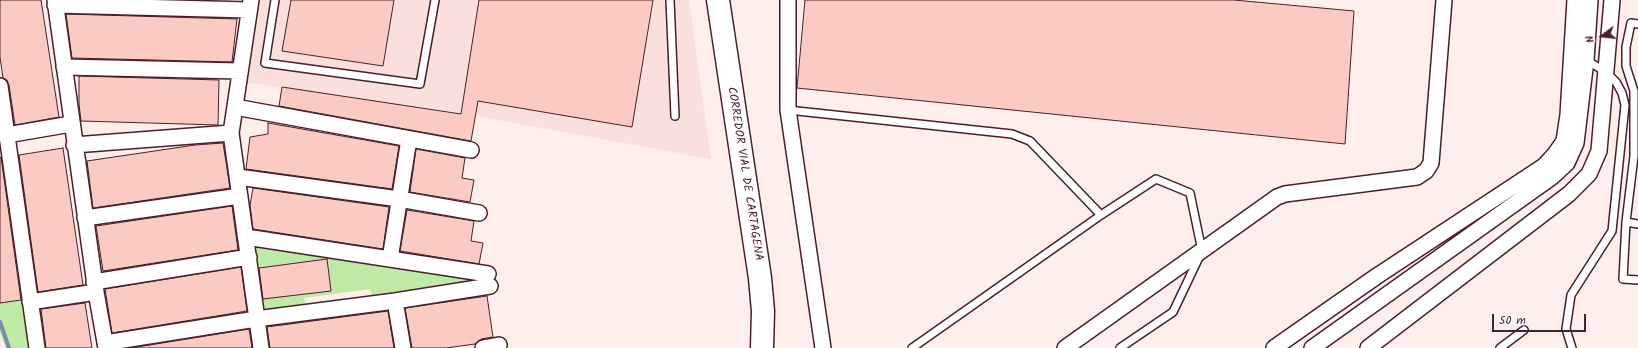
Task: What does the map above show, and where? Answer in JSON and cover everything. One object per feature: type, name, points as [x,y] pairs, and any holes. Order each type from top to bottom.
[{"type":"main road","name":"CORREDOR VIAL DE CARTAGENA","points":[[718,0],[760,278],[763,311],[762,348]]},
{"type":"street","points":[[788,0],[788,110],[823,348]]},
{"type":"street","points":[[1065,348],[1277,197],[1285,194],[1417,177],[1426,171],[1431,163],[1444,0]]},
{"type":"street","points":[[1274,348],[1377,276],[1544,166],[1555,154],[1564,141],[1566,128],[1575,0]]},
{"type":"street","points":[[1312,348],[1552,177],[1567,163],[1576,143],[1586,60],[1590,0]]},
{"type":"street","points":[[1368,348],[1569,194],[1589,174],[1599,151],[1612,0]]},
{"type":"street","points":[[246,237],[390,259],[489,280],[395,301],[256,319],[106,346],[95,287],[55,2],[250,5],[231,133],[238,178],[240,196],[246,237],[249,257],[256,319],[261,348]]},
{"type":"street","points":[[64,67],[240,71]]},
{"type":"street","points":[[0,86],[4,135],[37,348]]},
{"type":"street","points":[[235,108],[471,150]]},
{"type":"street","points":[[4,135],[71,124]]},
{"type":"street","points":[[74,145],[231,133]]},
{"type":"street","points":[[390,259],[409,139]]},
{"type":"street","points":[[238,178],[399,199],[479,213]]},
{"type":"street","points":[[85,218],[240,196]]},
{"type":"street","points":[[30,302],[95,287],[249,257]]},
{"type":"street","points":[[395,301],[403,348]]},
{"type":"street","points":[[483,348],[500,345]]},
{"type":"lane","points":[[275,0],[265,63],[420,84],[435,0]]},
{"type":"lane","points":[[670,0],[675,116]]},
{"type":"lane","points":[[1638,24],[1630,23],[1626,47],[1626,66],[1636,91],[1636,156],[1626,222],[1623,278],[1638,280]]},
{"type":"lane","points":[[1572,348],[1566,329],[1571,295],[1612,231],[1625,105],[1622,93],[1616,82],[1606,72],[1586,60]]},
{"type":"lane","points":[[788,110],[1012,134],[1030,141],[1101,215]]},
{"type":"lane","points":[[912,348],[1156,178],[1190,194],[1202,251],[1173,312],[1120,348]]},
{"type":"lane","points":[[1626,222],[1638,224]]},
{"type":"lane","points":[[1500,348],[1524,330]]},
{"type":"shaded area","points":[[256,0],[689,0],[711,159],[465,114],[243,82]]},
{"type":"green space","points":[[253,245],[488,278],[489,283],[372,297],[370,289],[304,298],[306,307],[262,313]]},
{"type":"green space","points":[[24,300],[32,348],[6,348],[0,333],[0,303]]},
{"type":"building","points":[[0,0],[41,0],[59,117],[15,125],[9,85],[7,80],[3,78],[0,57]]},
{"type":"building","points":[[291,0],[394,0],[383,66],[282,51]]},
{"type":"building","points":[[479,0],[653,0],[632,127],[478,101],[471,141],[279,106],[282,87],[461,114]]},
{"type":"building","points":[[805,0],[1234,0],[1354,11],[1345,144],[797,88]]},
{"type":"building","points":[[66,14],[237,19],[232,62],[72,58]]},
{"type":"building","points":[[79,76],[219,80],[218,125],[81,121],[79,104]]},
{"type":"building","points":[[268,123],[399,146],[392,189],[246,169],[250,137],[268,134]]},
{"type":"building","points":[[223,143],[230,188],[93,208],[87,161],[195,145]]},
{"type":"building","points":[[63,148],[83,285],[38,292],[19,155]]},
{"type":"building","points":[[416,149],[465,158],[462,178],[474,180],[470,202],[410,192]]},
{"type":"building","points":[[1,157],[21,300],[0,303],[0,158]]},
{"type":"building","points":[[253,188],[389,207],[383,249],[253,229],[250,205]]},
{"type":"building","points":[[232,206],[238,250],[103,271],[96,226]]},
{"type":"building","points":[[407,210],[474,221],[471,241],[483,243],[479,264],[400,251]]},
{"type":"building","points":[[327,259],[331,291],[263,299],[259,268]]},
{"type":"building","points":[[241,267],[247,311],[112,333],[105,289]]},
{"type":"building","points":[[487,296],[493,337],[481,339],[475,344],[446,348],[412,348],[405,308]]},
{"type":"building","points":[[85,303],[92,348],[46,348],[41,309]]},
{"type":"building","points":[[388,311],[394,348],[270,348],[267,327]]},
{"type":"building","points":[[249,329],[252,348],[131,348]]},
{"type":"waterway","points":[[0,322],[9,348]]}]
